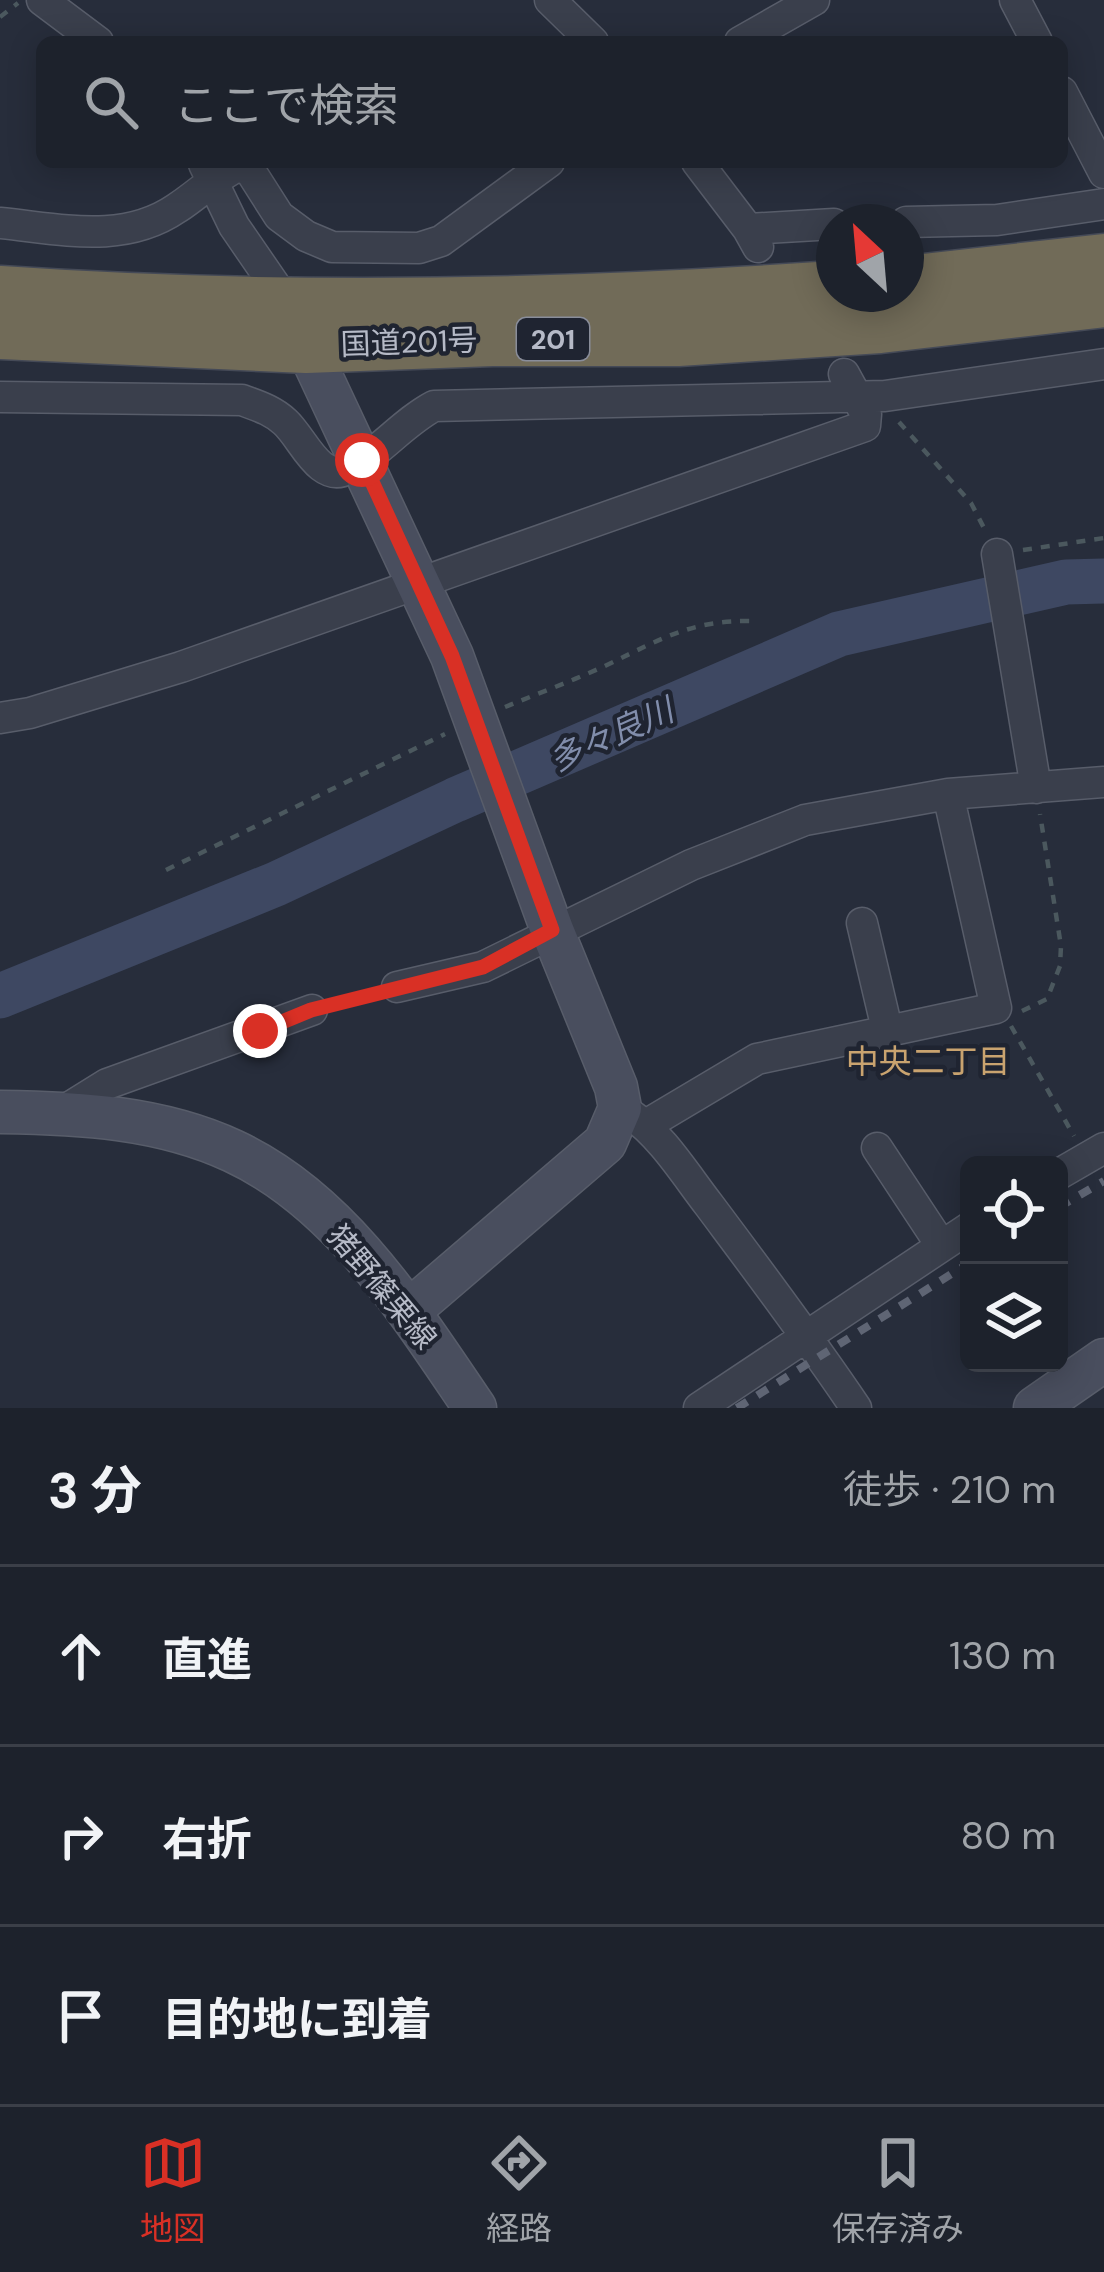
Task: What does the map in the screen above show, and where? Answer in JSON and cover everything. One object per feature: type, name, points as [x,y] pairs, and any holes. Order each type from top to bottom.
[{"type":"highway","points":[[924,281],[1104,261]]},
{"type":"highway","name":"国道201号","points":[[0,332],[296,324],[488,303],[816,289]]},
{"type":"highway","name":"国道201号","points":[[0,293],[492,339],[678,339],[880,326],[1104,300]]},
{"type":"street","points":[[42,0],[90,36]]},
{"type":"street","points":[[550,0],[586,36]]},
{"type":"street","points":[[751,36],[814,0]]},
{"type":"street","points":[[1015,0],[1033,36]]},
{"type":"street","points":[[1068,104],[1104,173]]},
{"type":"street","points":[[245,168],[279,216],[306,236],[332,247],[419,248],[441,241],[541,168]]},
{"type":"street","points":[[701,168],[753,238],[816,227]]},
{"type":"street","points":[[0,224],[111,234],[142,226],[178,208],[206,171],[234,226],[296,324],[418,583],[480,726],[552,930],[616,1087],[633,1116],[806,1333],[856,1408]]},
{"type":"street","points":[[924,222],[997,220],[1104,204]]},
{"type":"street","points":[[0,398],[242,400],[268,409],[287,424],[319,465],[332,473],[362,460],[412,418],[434,406],[863,389],[1104,364]]},
{"type":"street","points":[[0,718],[181,668],[865,426],[863,389]]},
{"type":"street","points":[[997,554],[1036,788]]},
{"type":"street","points":[[397,987],[483,967],[691,865],[805,820],[948,794],[1104,782]]},
{"type":"street","points":[[409,1311],[633,1116],[757,1059],[887,1028],[1001,1013],[948,794]]},
{"type":"street","points":[[862,923],[887,1028]]},
{"type":"street","points":[[62,1112],[106,1084],[311,1010]]},
{"type":"street","name":"猪野篠栗線","points":[[0,1112],[62,1112],[149,1124],[236,1152],[308,1202],[364,1256],[409,1311],[475,1408]]},
{"type":"street","points":[[877,1148],[941,1245]]},
{"type":"street","points":[[1068,1169],[1096,1153]]},
{"type":"street","points":[[699,1408],[960,1233]]},
{"type":"street","points":[[1035,1408],[1104,1360]]},
{"type":"path","points":[[0,17],[22,0]]},
{"type":"path","points":[[863,389],[971,503],[997,554],[1104,538]]},
{"type":"path","points":[[166,870],[674,631],[704,623],[751,621]]},
{"type":"path","points":[[1036,788],[1060,966],[1047,999],[1001,1013],[1096,1153]]},
{"type":"path","points":[[311,1010],[397,987]]},
{"type":"waterway","name":"多々良川","points":[[0,996],[276,884],[455,800],[839,634],[1066,582],[1104,581]]},
{"type":"railway","points":[[1068,1202],[1104,1181]]},
{"type":"railway","points":[[737,1408],[967,1264]]},
{"type":"district","name":"中央二丁目","points":[[928,1061]]},
{"type":"route","points":[[260,1031],[311,1010],[483,967],[552,930],[452,656],[362,460]]}]
